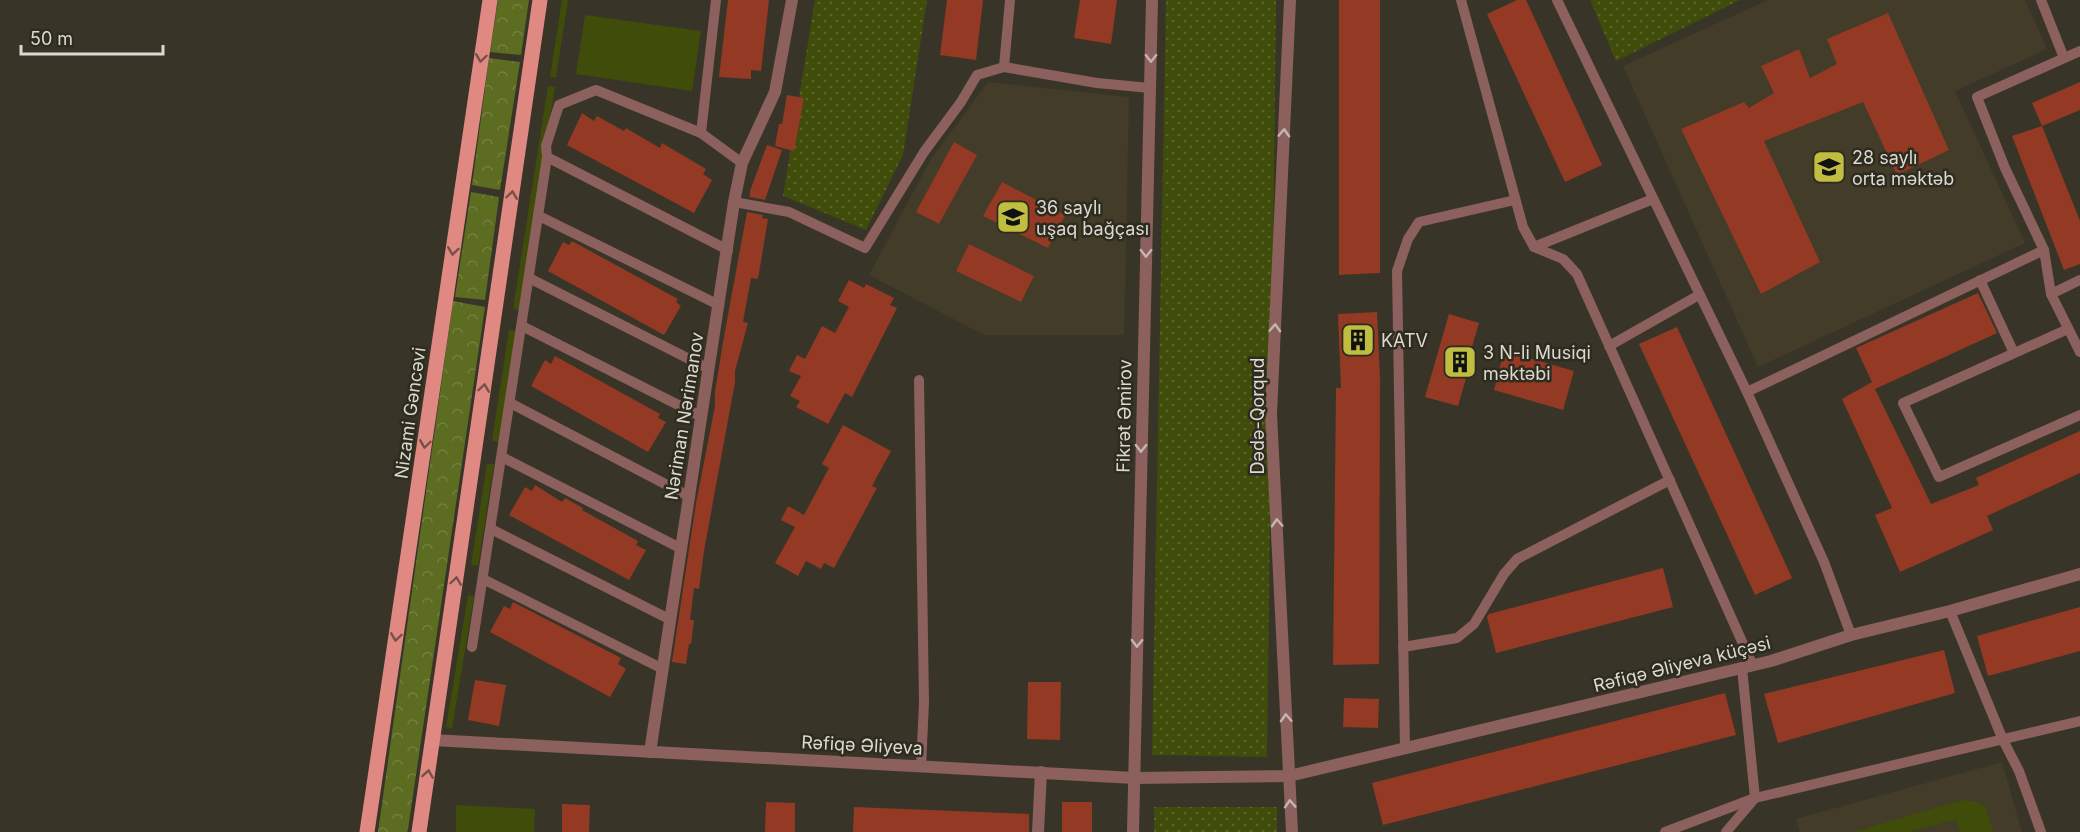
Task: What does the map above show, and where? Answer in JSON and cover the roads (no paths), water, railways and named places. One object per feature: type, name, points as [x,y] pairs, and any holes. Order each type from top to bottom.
[{"type":"main road","name":"Nizami Gəncəvi","points":[[367,832],[490,0]]},
{"type":"main road","points":[[419,832],[540,0]]},
{"type":"street","name":"Nəriman Nərimanov","points":[[650,752],[741,164],[775,92],[792,0]]},
{"type":"street","name":"Fikrət Əmirov","points":[[1133,832],[1152,0]]},
{"type":"street","name":"Dədə-Qorqud","points":[[1290,0],[1271,414],[1292,832]]},
{"type":"street","name":"Rəfiqə Əliyeva küçəsi","points":[[1289,776],[1748,667],[1851,635],[1950,611],[2080,574]]},
{"type":"street","name":"Rəfiqə Əliyeva","points":[[433,740],[1134,778],[1289,776]]},
{"type":"street","points":[[1038,832],[1041,772]]},
{"type":"lane","points":[[700,133],[716,0]]},
{"type":"lane","points":[[1004,67],[1010,0]]},
{"type":"lane","points":[[1461,0],[1523,227],[1534,247],[1563,259],[1577,274],[1670,480],[1748,667],[1755,798],[1726,832]]},
{"type":"lane","points":[[1557,0],[1747,392],[1824,562],[1851,635]]},
{"type":"lane","points":[[2040,0],[2064,58]]},
{"type":"lane","points":[[2080,51],[1977,97],[2005,168],[2044,250],[2051,294],[2080,352]]},
{"type":"lane","points":[[734,202],[789,212],[865,248],[924,152],[978,75],[1004,67],[1097,83],[1150,88]]},
{"type":"lane","points":[[472,647],[530,278],[547,157],[546,146],[559,105],[596,90],[700,133],[741,164]]},
{"type":"lane","points":[[547,157],[728,250]]},
{"type":"lane","points":[[1534,247],[1653,199]]},
{"type":"lane","points":[[1405,749],[1396,271],[1408,239],[1419,222],[1515,200]]},
{"type":"lane","points":[[539,216],[719,306]]},
{"type":"lane","points":[[1747,392],[2044,250]]},
{"type":"lane","points":[[530,278],[709,369]]},
{"type":"lane","points":[[1980,280],[2014,354]]},
{"type":"lane","points":[[2051,294],[2080,280]]},
{"type":"lane","points":[[1609,346],[1699,295]]},
{"type":"lane","points":[[522,326],[702,417]]},
{"type":"lane","points":[[2068,329],[1903,404],[1940,477],[2080,415]]},
{"type":"lane","points":[[919,380],[924,702],[921,767]]},
{"type":"lane","points":[[510,403],[690,497]]},
{"type":"lane","points":[[502,457],[682,549]]},
{"type":"lane","points":[[1403,647],[1457,638],[1474,624],[1503,574],[1518,559],[1670,480]]},
{"type":"lane","points":[[491,529],[670,620]]},
{"type":"lane","points":[[483,579],[663,669]]},
{"type":"lane","points":[[1950,611],[2003,740],[2019,771],[2041,832]]},
{"type":"lane","points":[[1665,832],[1755,798],[2080,721]]},
{"type":"place","name":"28 saylı orta məktəb","points":[[1829,167]]},
{"type":"place","name":"36 saylı uşaq bağçası","points":[[1013,217]]},
{"type":"place","name":"KATV","points":[[1358,340]]},
{"type":"place","name":"3 N-li Musiqi məktəbi","points":[[1460,362]]}]
